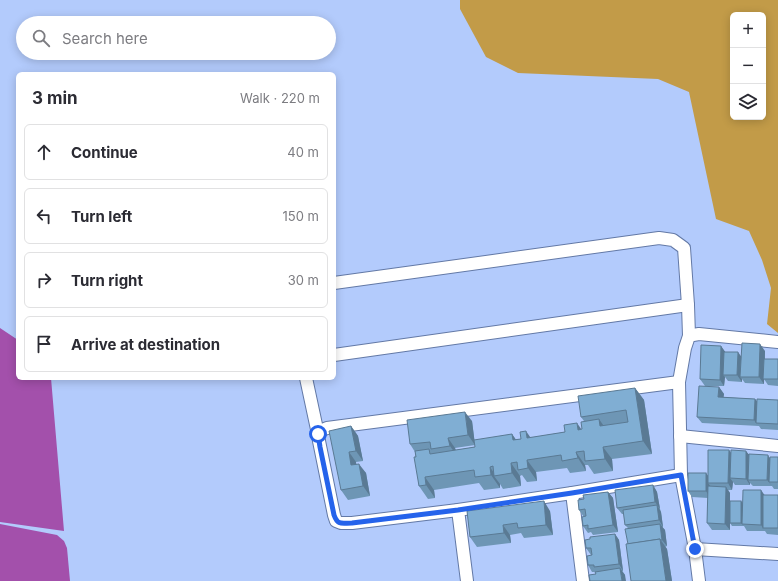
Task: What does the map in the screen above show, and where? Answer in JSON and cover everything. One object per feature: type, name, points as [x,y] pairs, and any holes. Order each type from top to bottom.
[{"type":"street","points":[[336,283],[659,238],[673,240],[684,248],[689,336],[685,348],[679,382],[681,475],[695,549],[699,581]]},
{"type":"street","points":[[336,355],[688,304]]},
{"type":"street","points":[[689,336],[699,334],[778,342]]},
{"type":"street","points":[[306,380],[334,515],[338,523],[352,523],[458,510],[681,475]]},
{"type":"street","points":[[318,434],[326,428],[679,382]]},
{"type":"street","points":[[680,436],[778,446]]},
{"type":"street","points":[[572,493],[583,581]]},
{"type":"street","points":[[458,510],[467,581]]},
{"type":"street","points":[[695,549],[778,554]]},
{"type":"shaded area","points":[[460,0],[778,0],[778,333],[767,324],[771,288],[762,260],[749,231],[716,219],[689,92],[658,79],[518,73],[486,57],[460,9]]},
{"type":"shaded area","points":[[0,328],[16,339],[16,380],[51,380],[64,531],[0,522]]},
{"type":"shaded area","points":[[0,524],[57,535],[64,541],[67,548],[70,581],[0,581]]},
{"type":"building","points":[[742,343],[760,344],[759,377],[740,377]]},
{"type":"building","points":[[701,345],[721,346],[720,380],[700,379]]},
{"type":"building","points":[[724,352],[738,352],[737,375],[723,375]]},
{"type":"building","points":[[764,359],[778,359],[778,379],[763,379]]},
{"type":"building","points":[[699,386],[719,387],[718,397],[755,399],[754,420],[697,417]]},
{"type":"building","points":[[635,388],[643,441],[603,447],[605,459],[585,461],[584,451],[576,452],[578,458],[562,461],[561,455],[527,460],[528,468],[518,470],[517,462],[511,463],[512,473],[494,476],[493,466],[490,467],[491,475],[475,477],[474,470],[425,477],[426,485],[419,486],[414,457],[416,457],[415,451],[429,449],[430,454],[475,447],[474,440],[512,434],[513,440],[521,439],[520,432],[526,431],[527,438],[565,432],[564,425],[577,423],[578,430],[582,429],[581,422],[599,419],[600,426],[628,422],[626,410],[581,417],[578,396]]},
{"type":"building","points":[[757,399],[778,400],[778,424],[756,423]]},
{"type":"building","points":[[465,412],[468,435],[448,438],[450,446],[431,449],[430,442],[410,444],[407,420]]},
{"type":"building","points":[[351,426],[356,451],[349,452],[351,465],[359,464],[363,486],[341,490],[329,431]]},
{"type":"building","points":[[708,450],[729,450],[728,483],[708,483]]},
{"type":"building","points":[[731,450],[746,451],[746,479],[730,478]]},
{"type":"building","points":[[749,454],[768,455],[767,480],[748,480]]},
{"type":"building","points":[[770,457],[778,457],[778,482],[769,482]]},
{"type":"building","points":[[688,473],[706,473],[706,491],[688,491]]},
{"type":"building","points":[[653,485],[655,502],[617,508],[615,490]]},
{"type":"building","points":[[708,486],[726,487],[725,524],[707,523]]},
{"type":"building","points":[[743,490],[761,490],[761,525],[742,524]]},
{"type":"building","points":[[608,492],[613,525],[588,529],[588,525],[583,526],[582,517],[586,516],[585,509],[579,510],[578,500],[584,499],[583,495]]},
{"type":"building","points":[[763,495],[778,495],[778,528],[763,528]]},
{"type":"building","points":[[544,501],[546,525],[518,528],[517,523],[503,525],[504,533],[470,537],[467,511]]},
{"type":"building","points":[[730,501],[741,501],[741,523],[730,523]]},
{"type":"building","points":[[657,505],[659,520],[625,525],[623,510]]},
{"type":"building","points":[[660,524],[662,540],[660,539],[628,544],[625,529]]},
{"type":"building","points":[[615,534],[619,564],[594,567],[594,565],[588,565],[587,556],[592,555],[591,548],[586,548],[585,540],[590,539],[590,537]]},
{"type":"building","points":[[660,539],[666,581],[631,581],[626,544]]},
{"type":"building","points":[[620,568],[622,581],[590,581],[589,575],[596,574],[595,572]]},
{"type":"route","points":[[318,434],[334,515],[338,523],[352,523],[458,510],[681,475],[695,549]]}]
